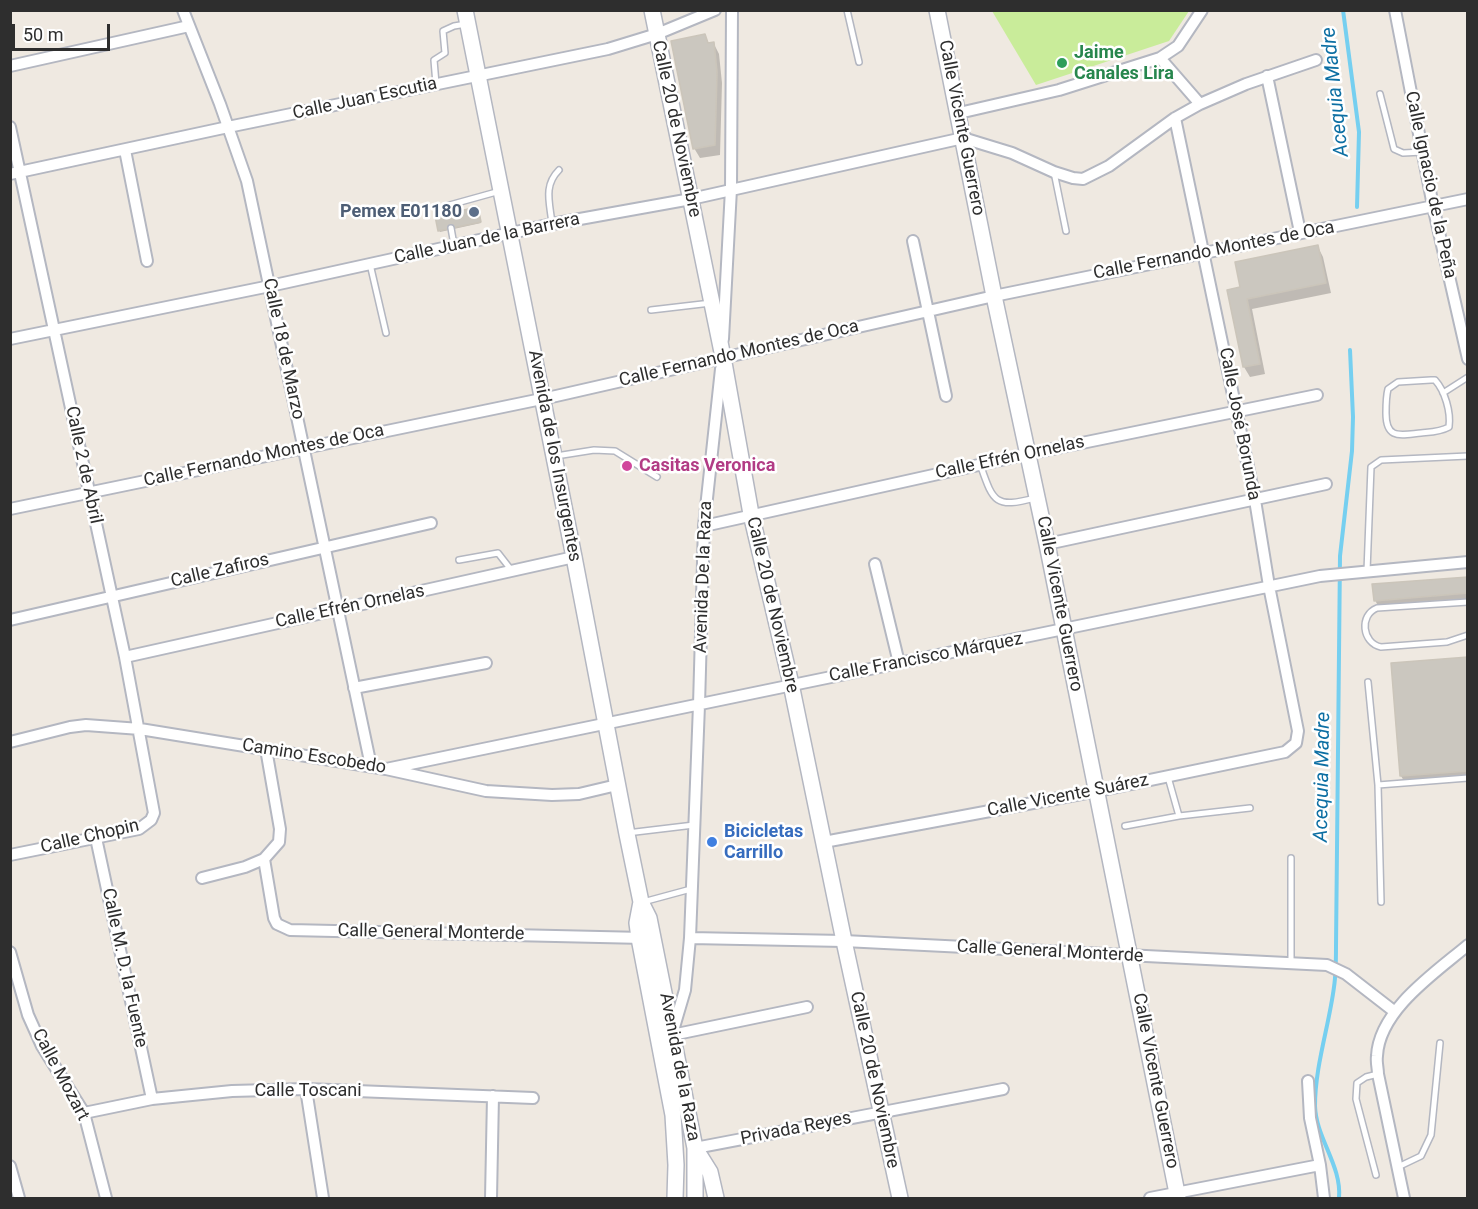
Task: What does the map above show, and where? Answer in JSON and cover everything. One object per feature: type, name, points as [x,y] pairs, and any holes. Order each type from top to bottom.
[{"type":"main road","name":"Calle 20 de Noviembre","points":[[652,10],[691,198],[718,303],[723,357],[751,514],[791,684],[900,1198]]},
{"type":"main road","name":"Calle Vicente Guerrero","points":[[937,10],[1178,1195]]},
{"type":"main road","name":"Avenida de los Insurgentes","points":[[466,17],[641,902],[637,923],[646,937]]},
{"type":"main road","name":"Avenida de la Raza","points":[[646,937],[672,1035],[695,1148],[695,1198]]},
{"type":"main road","name":"Avenida de la Raza","points":[[646,937],[673,1115],[675,1198]]},
{"type":"main road","points":[[695,1148],[710,1172],[716,1198]]},
{"type":"street","name":"Calle 18 de Marzo","points":[[183,10],[247,181],[371,766]]},
{"type":"street","name":"Calle Juan Escutia","points":[[15,173],[609,49],[657,34],[715,10]]},
{"type":"street","points":[[718,303],[731,189],[732,10]]},
{"type":"street","points":[[959,113],[1059,90],[1160,58],[1178,46],[1202,10]]},
{"type":"street","name":"Calle Ignacio de la Peña","points":[[1395,10],[1433,206],[1467,359]]},
{"type":"street","points":[[10,66],[189,26]]},
{"type":"street","points":[[1160,58],[1200,104]]},
{"type":"street","points":[[963,138],[1012,153],[1054,172],[1083,179],[1109,166],[1175,118],[1200,104],[1266,76],[1316,60]]},
{"type":"street","points":[[1266,76],[1300,232]]},
{"type":"street","name":"Calle José Borunda","points":[[1175,118],[1255,500],[1269,586],[1298,731]]},
{"type":"street","name":"Calle 2 de Abril","points":[[10,127],[15,173],[55,330],[140,729],[153,803]]},
{"type":"street","name":"Calle Juan de la Barrera","points":[[10,339],[270,286],[552,224],[691,198],[963,138]]},
{"type":"street","points":[[125,150],[147,261]]},
{"type":"street","name":"Calle Fernando Montes de Oca","points":[[10,509],[542,398],[994,296],[1467,199]]},
{"type":"street","points":[[914,240],[946,396]]},
{"type":"street","name":"Avenida De la Raza","points":[[672,1035],[685,990],[690,938],[704,526],[723,357]]},
{"type":"street","name":"Calle Efrén Ornelas","points":[[704,526],[980,464],[1317,395]]},
{"type":"street","points":[[1047,544],[1326,484]]},
{"type":"street","name":"Calle Zafiros","points":[[10,620],[431,523]]},
{"type":"street","name":"Calle Efrén Ornelas","points":[[125,657],[574,557]]},
{"type":"street","name":"Calle Francisco Márquez","points":[[386,769],[1320,576],[1467,562]]},
{"type":"street","points":[[875,564],[898,663]]},
{"type":"street","points":[[354,688],[486,663]]},
{"type":"street","name":"Camino Escobedo","points":[[10,742],[86,725],[140,729],[371,766],[486,791],[552,795],[579,794],[617,785]]},
{"type":"street","name":"Calle Vicente Suárez","points":[[824,842],[1097,791],[1285,752],[1296,743],[1298,731]]},
{"type":"street","points":[[202,878],[245,867],[264,859],[275,849],[281,837],[266,749]]},
{"type":"street","name":"Calle Chopin","points":[[10,855],[139,829],[151,820],[154,813],[153,803]]},
{"type":"street","name":"Calle M. D. la Fuente","points":[[96,838],[152,1099]]},
{"type":"street","name":"Calle General Monterde","points":[[264,859],[274,918],[277,924],[290,930],[646,937]]},
{"type":"street","name":"Calle General Monterde","points":[[690,938],[844,941],[1327,965],[1346,974],[1395,1012]]},
{"type":"street","points":[[1404,1198],[1378,1074],[1377,1054],[1384,1030],[1395,1012],[1413,991],[1467,945]]},
{"type":"street","name":"Calle Mozart","points":[[10,952],[28,1015],[42,1046],[84,1113],[106,1198]]},
{"type":"street","points":[[672,1035],[807,1007]]},
{"type":"street","points":[[1308,1081],[1310,1118],[1324,1198]]},
{"type":"street","points":[[306,1089],[323,1198]]},
{"type":"street","name":"Calle Toscani","points":[[84,1113],[152,1099],[232,1091],[306,1089],[533,1098]]},
{"type":"street","name":"Privada Reyes","points":[[695,1148],[1003,1089]]},
{"type":"street","points":[[490,1198],[494,1096]]},
{"type":"street","points":[[1150,1198],[1178,1195],[1320,1165]]},
{"type":"street","points":[[10,1166],[19,1198]]},
{"type":"lane","points":[[847,10],[859,62]]},
{"type":"lane","points":[[436,84],[433,62],[445,53],[443,31],[466,17]]},
{"type":"lane","points":[[1380,94],[1394,149],[1403,153],[1423,152]]},
{"type":"lane","points":[[552,224],[548,191],[550,179],[559,170]]},
{"type":"lane","points":[[1054,172],[1066,231]]},
{"type":"lane","points":[[447,213],[446,206],[501,190]]},
{"type":"lane","points":[[450,228],[454,245]]},
{"type":"lane","points":[[370,264],[386,333]]},
{"type":"lane","points":[[651,310],[718,303]]},
{"type":"lane","points":[[1443,393],[1467,378]]},
{"type":"lane","points":[[1435,380],[1443,393],[1450,420],[1449,427],[1438,431],[1404,434],[1392,433],[1387,429],[1386,396],[1392,385],[1398,382],[1435,380]]},
{"type":"lane","points":[[554,456],[594,450],[615,451],[657,477]]},
{"type":"lane","points":[[1367,571],[1371,467],[1381,460],[1467,456]]},
{"type":"lane","points":[[980,464],[990,493],[998,501],[1013,504],[1037,497]]},
{"type":"lane","points":[[459,561],[498,553],[513,572]]},
{"type":"lane","points":[[1467,602],[1377,608],[1370,611],[1365,619],[1368,641],[1381,647],[1448,642],[1467,635]]},
{"type":"lane","points":[[1368,682],[1378,785],[1381,902]]},
{"type":"lane","points":[[1168,777],[1179,816]]},
{"type":"lane","points":[[1378,785],[1467,778]]},
{"type":"lane","points":[[1125,826],[1179,816],[1250,808]]},
{"type":"lane","points":[[627,834],[694,825]]},
{"type":"lane","points":[[1291,962],[1292,858]]},
{"type":"lane","points":[[641,902],[692,889]]},
{"type":"lane","points":[[1398,1167],[1421,1156],[1431,1135],[1440,1043]]},
{"type":"lane","points":[[1376,1175],[1356,1099],[1357,1083],[1366,1077],[1378,1074]]},
{"type":"green space","name":"Jaime Canales Lira","points":[[992,11],[1189,11],[1169,41],[1036,85]]},
{"type":"building","points":[[705,34],[708,43],[714,42],[717,72],[715,145],[693,149],[671,41]]},
{"type":"building","points":[[478,207],[481,222],[438,231],[435,216]]},
{"type":"building","points":[[1318,245],[1326,283],[1247,299],[1260,364],[1243,367],[1227,290],[1240,287],[1235,262]]},
{"type":"building","points":[[1468,577],[1468,593],[1374,601],[1372,584]]},
{"type":"building","points":[[1468,657],[1468,771],[1400,776],[1391,663]]},
{"type":"waterway","name":"Acequia Madre","points":[[1343,10],[1359,132],[1357,207]]},
{"type":"waterway","name":"Acequia Madre","points":[[1339,1198],[1337,1175],[1316,1118],[1315,1106],[1317,1076],[1336,972],[1340,556],[1352,451],[1350,350]]},
{"type":"place","name":"Jaime Canales Lira","points":[[1062,63]]},
{"type":"place","name":"Pemex E01180","points":[[474,212]]},
{"type":"place","name":"Casitas Veronica","points":[[627,466]]},
{"type":"place","name":"Bicicletas Carrillo","points":[[712,842]]}]
